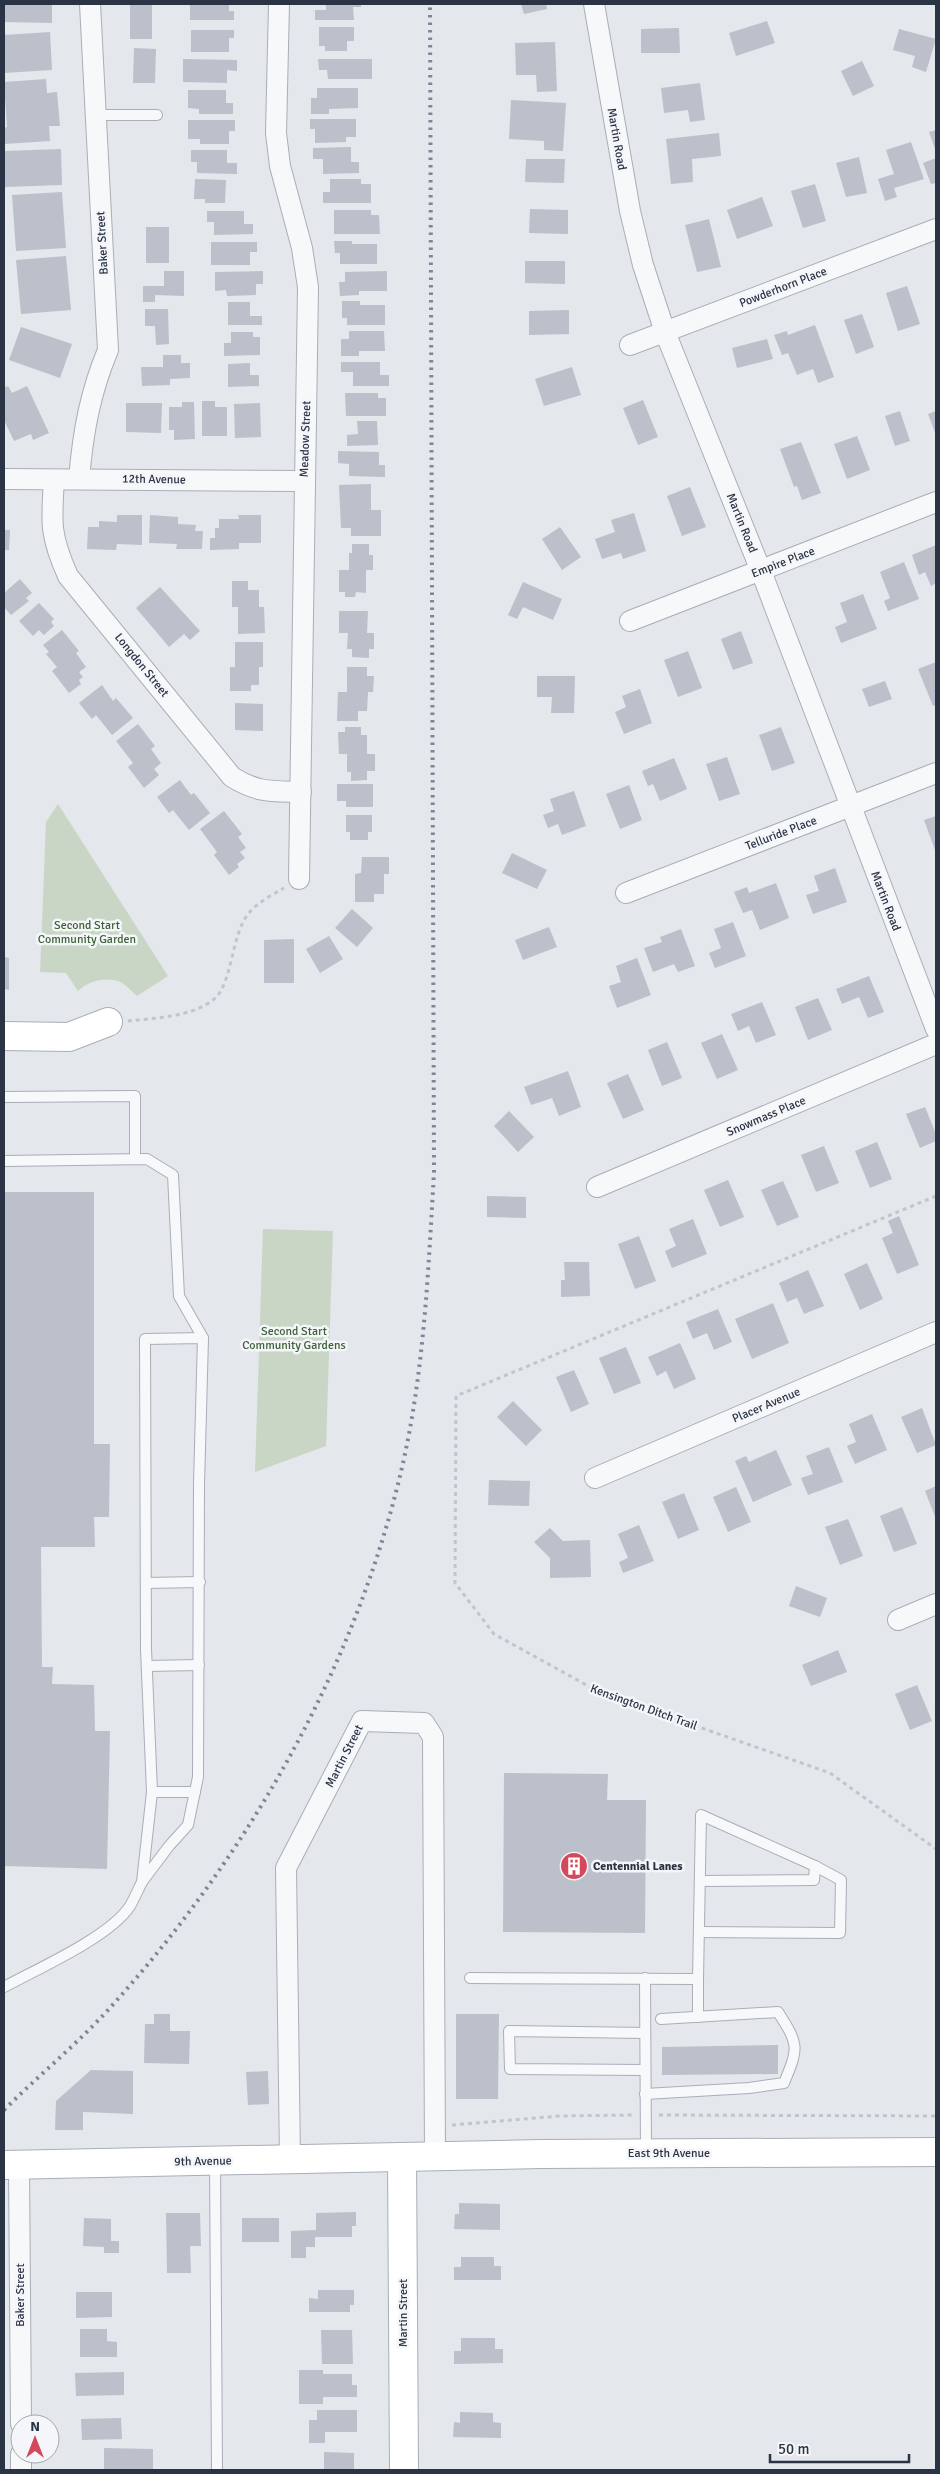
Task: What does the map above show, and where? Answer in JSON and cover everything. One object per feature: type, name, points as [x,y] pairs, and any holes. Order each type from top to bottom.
[{"type":"main road","points":[[4,1036],[69,1037],[108,1022]]},
{"type":"main road","name":"East 9th Avenue","points":[[402,2157],[646,2153],[936,2152]]},
{"type":"main road","name":"9th Avenue","points":[[12,2165],[402,2157]]},
{"type":"main road","name":"Martin Street","points":[[402,2157],[404,2470]]},
{"type":"street","name":"Baker Street","points":[[78,478],[84,428],[100,369],[108,350],[90,4]]},
{"type":"street","name":"Meadow Street","points":[[280,4],[276,133],[280,166],[302,248],[308,287],[303,481],[299,878]]},
{"type":"street","name":"Martin Road","points":[[594,4],[630,210],[643,265],[666,332],[761,570],[936,1029]]},
{"type":"street","name":"Powderhorn Place","points":[[630,345],[936,229]]},
{"type":"street","name":"12th Avenue","points":[[4,479],[303,481]]},
{"type":"street","name":"Longdon Street","points":[[54,480],[51,520],[55,548],[68,576],[232,777],[251,788],[301,792]]},
{"type":"street","name":"Empire Place","points":[[630,621],[936,502]]},
{"type":"street","name":"Telluride Place","points":[[626,893],[936,772]]},
{"type":"street","name":"Snowmass Place","points":[[597,1187],[936,1044]]},
{"type":"street","name":"Placer Avenue","points":[[595,1478],[936,1332]]},
{"type":"street","points":[[898,1620],[936,1604]]},
{"type":"street","name":"Martin Street","points":[[290,2159],[286,1868],[362,1721],[424,1723],[432,1737],[435,2156]]},
{"type":"street","name":"Baker Street","points":[[12,2165],[21,2414]]},
{"type":"lane","points":[[96,116],[157,114]]},
{"type":"lane","points":[[4,1097],[135,1096],[135,1159]]},
{"type":"lane","points":[[4,1161],[147,1159],[173,1175],[179,1296],[203,1338],[199,1484],[198,1777],[188,1825],[169,1846],[142,1882],[129,1907],[112,1924],[86,1942],[4,1987]]},
{"type":"lane","points":[[142,1882],[152,1792],[147,1666],[145,1339],[203,1338]]},
{"type":"lane","points":[[146,1583],[200,1582]]},
{"type":"lane","points":[[147,1666],[199,1665]]},
{"type":"lane","points":[[152,1792],[195,1792]]},
{"type":"lane","points":[[698,2017],[698,1979],[701,1815],[815,1866],[841,1880],[840,1933],[699,1932]]},
{"type":"lane","points":[[700,1881],[814,1880],[815,1866]]},
{"type":"lane","points":[[470,1978],[698,1979]]},
{"type":"lane","points":[[645,1978],[646,2153]]},
{"type":"lane","points":[[645,2094],[748,2088],[784,2083],[796,2049],[790,2031],[778,2012],[661,2019]]},
{"type":"lane","points":[[645,2033],[510,2031],[510,2069],[645,2070]]},
{"type":"lane","points":[[215,2161],[217,2470]]},
{"type":"path","points":[[108,1022],[149,1019],[196,1009],[214,999],[223,985],[240,929],[249,913],[262,902],[299,878]]},
{"type":"path","name":"Kensington Ditch Trail","points":[[936,1196],[456,1396],[455,1583],[494,1634],[599,1692],[830,1773],[936,1849]]},
{"type":"path","points":[[445,2129],[455,2123],[560,2116],[936,2116]]},
{"type":"green space","name":"Second Start Community Garden","points":[[58,804],[168,976],[137,996],[118,981],[107,979],[96,981],[78,991],[66,973],[40,972],[46,822]]},
{"type":"green space","name":"Second Start Community Gardens","points":[[263,1229],[333,1231],[326,1446],[255,1472]]},
{"type":"building","points":[[4,4],[52,4],[52,23],[4,22]]},
{"type":"building","points":[[190,4],[229,4],[229,11],[234,11],[234,20],[190,20]]},
{"type":"building","points":[[326,4],[361,4],[361,7],[353,7],[354,20],[315,20],[315,10],[326,10]]},
{"type":"building","points":[[521,4],[546,4],[547,9],[524,14]]},
{"type":"building","points":[[130,5],[152,5],[152,39],[130,39]]},
{"type":"building","points":[[767,21],[775,43],[736,56],[729,33]]},
{"type":"building","points":[[319,27],[354,27],[354,41],[347,41],[347,51],[325,51],[325,46],[319,46]]},
{"type":"building","points":[[679,28],[680,53],[641,53],[641,29]]},
{"type":"building","points":[[899,29],[936,39],[926,72],[912,67],[915,56],[893,50]]},
{"type":"building","points":[[191,30],[234,30],[234,38],[229,38],[229,52],[191,52]]},
{"type":"building","points":[[50,32],[52,70],[4,73],[4,35]]},
{"type":"building","points":[[555,42],[557,91],[537,92],[536,75],[516,75],[515,43]]},
{"type":"building","points":[[134,48],[156,49],[155,83],[133,83]]},
{"type":"building","points":[[183,59],[237,60],[237,71],[227,70],[227,83],[183,82]]},
{"type":"building","points":[[318,59],[372,59],[372,79],[328,79],[327,70],[319,70]]},
{"type":"building","points":[[862,61],[874,86],[853,96],[841,71]]},
{"type":"building","points":[[46,79],[47,93],[57,92],[60,126],[49,126],[50,141],[4,144],[4,128],[7,127],[4,82]]},
{"type":"building","points":[[700,83],[705,120],[690,122],[688,110],[664,113],[661,88]]},
{"type":"building","points":[[317,88],[358,88],[358,108],[329,109],[329,114],[311,114],[311,98],[317,98]]},
{"type":"building","points":[[188,90],[226,90],[226,103],[233,103],[233,114],[199,114],[199,109],[188,108]]},
{"type":"building","points":[[511,100],[566,103],[563,151],[544,150],[544,141],[509,139]]},
{"type":"building","points":[[310,119],[356,119],[356,137],[346,137],[346,142],[315,143],[315,129],[310,129]]},
{"type":"building","points":[[188,120],[235,120],[235,131],[229,131],[229,144],[200,144],[200,139],[188,139]]},
{"type":"building","points":[[936,130],[936,152],[929,132]]},
{"type":"building","points":[[719,133],[721,156],[692,159],[693,182],[671,184],[666,139]]},
{"type":"building","points":[[911,142],[924,179],[894,188],[897,197],[885,201],[878,179],[894,174],[886,150]]},
{"type":"building","points":[[351,147],[351,162],[359,162],[359,173],[323,174],[323,159],[313,159],[313,148]]},
{"type":"building","points":[[61,149],[62,185],[4,187],[4,151]]},
{"type":"building","points":[[191,150],[227,150],[227,163],[237,163],[237,174],[197,173],[197,162],[191,162]]},
{"type":"building","points":[[859,157],[867,193],[846,197],[836,163]]},
{"type":"building","points":[[936,158],[936,183],[931,184],[923,163]]},
{"type":"building","points":[[526,159],[565,159],[564,183],[525,182]]},
{"type":"building","points":[[195,179],[226,180],[225,203],[205,203],[205,199],[194,199]]},
{"type":"building","points":[[330,179],[361,179],[361,184],[371,184],[371,203],[323,203],[323,192],[330,192]]},
{"type":"building","points":[[815,184],[826,221],[803,228],[791,191]]},
{"type":"building","points":[[62,192],[66,248],[16,251],[12,195]]},
{"type":"building","points":[[762,197],[773,226],[737,239],[727,210]]},
{"type":"building","points":[[530,209],[568,210],[568,234],[529,233]]},
{"type":"building","points":[[334,210],[371,210],[371,215],[379,215],[380,234],[334,234]]},
{"type":"building","points":[[207,211],[244,211],[244,224],[253,224],[253,234],[214,235],[214,222],[207,222]]},
{"type":"building","points":[[709,219],[721,267],[697,272],[685,225]]},
{"type":"building","points":[[146,227],[169,227],[169,263],[146,263]]},
{"type":"building","points":[[334,241],[352,241],[352,244],[377,244],[377,264],[340,264],[340,253],[335,253]]},
{"type":"building","points":[[211,242],[257,242],[257,252],[250,252],[250,265],[211,265]]},
{"type":"building","points":[[66,256],[71,310],[21,314],[16,260]]},
{"type":"building","points":[[525,261],[565,261],[565,284],[525,283]]},
{"type":"building","points":[[164,271],[184,271],[184,296],[155,295],[155,302],[143,302],[143,286],[164,286]]},
{"type":"building","points":[[263,271],[263,284],[256,284],[256,295],[227,296],[226,290],[215,291],[215,272]]},
{"type":"building","points":[[387,271],[387,291],[359,291],[359,295],[340,296],[339,282],[345,282],[345,272]]},
{"type":"building","points":[[907,286],[920,324],[898,331],[886,293]]},
{"type":"building","points":[[342,301],[360,301],[360,305],[385,305],[385,325],[347,325],[347,318],[342,318]]},
{"type":"building","points":[[228,302],[250,302],[250,316],[262,316],[262,325],[228,325]]},
{"type":"building","points":[[145,309],[168,309],[169,344],[156,345],[155,326],[145,326]]},
{"type":"building","points":[[569,310],[569,334],[529,335],[529,311]]},
{"type":"building","points":[[862,314],[874,347],[856,354],[844,320]]},
{"type":"building","points":[[815,325],[834,377],[818,383],[813,369],[797,375],[788,353],[782,355],[774,335],[787,331],[788,335]]},
{"type":"building","points":[[21,327],[72,344],[60,378],[9,360]]},
{"type":"building","points":[[349,331],[384,331],[385,351],[359,351],[359,356],[341,356],[341,339],[349,339]]},
{"type":"building","points":[[231,332],[253,332],[253,337],[260,337],[260,355],[224,356],[224,343],[231,343]]},
{"type":"building","points":[[767,339],[773,359],[737,368],[732,348]]},
{"type":"building","points":[[163,355],[181,355],[181,363],[190,363],[190,378],[170,379],[170,385],[142,386],[141,367],[163,367]]},
{"type":"building","points":[[341,362],[380,362],[380,375],[389,375],[389,386],[353,386],[353,372],[341,372]]},
{"type":"building","points":[[250,363],[250,375],[259,375],[259,386],[228,387],[228,364]]},
{"type":"building","points":[[572,367],[581,395],[544,406],[535,379]]},
{"type":"building","points":[[8,386],[12,393],[27,386],[49,433],[33,440],[31,434],[14,441],[4,420],[4,388]]},
{"type":"building","points":[[345,393],[378,393],[378,398],[386,398],[386,416],[346,416]]},
{"type":"building","points":[[643,400],[658,437],[638,445],[623,408]]},
{"type":"building","points":[[202,401],[215,401],[215,407],[227,407],[227,436],[202,436]]},
{"type":"building","points":[[182,402],[194,402],[195,439],[174,440],[174,430],[169,430],[169,407],[182,407]]},
{"type":"building","points":[[126,403],[162,403],[161,433],[126,432]]},
{"type":"building","points":[[260,403],[261,437],[235,438],[234,404]]},
{"type":"building","points":[[900,411],[910,441],[895,446],[885,416]]},
{"type":"building","points":[[936,411],[936,435],[928,414]]},
{"type":"building","points":[[357,421],[377,421],[378,445],[347,446],[347,435],[358,434]]},
{"type":"building","points":[[857,436],[870,470],[847,479],[834,444]]},
{"type":"building","points":[[801,442],[821,493],[802,500],[797,486],[794,487],[780,449]]},
{"type":"building","points":[[338,451],[379,452],[379,465],[385,465],[385,477],[349,476],[349,464],[338,463]]},
{"type":"building","points":[[371,484],[371,510],[381,510],[381,536],[351,536],[351,528],[341,528],[339,485]]},
{"type":"building","points":[[690,487],[706,527],[682,536],[667,496]]},
{"type":"building","points":[[634,513],[646,551],[623,559],[621,553],[602,559],[595,539],[615,532],[611,520]]},
{"type":"building","points":[[117,515],[142,515],[142,545],[117,544],[116,550],[87,549],[88,527],[99,527],[99,521],[117,522]]},
{"type":"building","points":[[150,515],[178,517],[178,524],[196,525],[195,531],[203,531],[202,549],[176,549],[177,544],[149,543]]},
{"type":"building","points":[[238,515],[261,515],[261,543],[239,543],[239,549],[210,550],[210,538],[215,538],[215,528],[219,528],[219,519],[239,519]]},
{"type":"building","points":[[560,527],[581,557],[562,570],[542,539]]},
{"type":"building","points":[[4,530],[10,530],[9,550],[4,550]]},
{"type":"building","points":[[352,544],[369,544],[369,555],[373,555],[373,570],[366,570],[366,593],[356,592],[355,597],[345,597],[345,592],[339,592],[339,570],[349,570],[349,553],[352,553]]},
{"type":"building","points":[[936,545],[936,583],[931,586],[925,572],[919,575],[912,555]]},
{"type":"building","points":[[904,562],[919,599],[888,611],[884,601],[890,598],[880,572]]},
{"type":"building","points":[[20,579],[32,593],[26,598],[29,601],[11,615],[4,607],[4,593]]},
{"type":"building","points":[[232,581],[248,581],[248,590],[259,590],[259,607],[264,607],[265,633],[238,634],[238,607],[232,607]]},
{"type":"building","points":[[523,582],[562,599],[553,620],[523,607],[517,619],[508,615]]},
{"type":"building","points":[[160,587],[200,631],[190,640],[184,634],[169,647],[136,608]]},
{"type":"building","points":[[863,594],[877,629],[841,643],[835,627],[847,622],[840,603]]},
{"type":"building","points":[[39,603],[54,619],[51,622],[54,626],[44,635],[39,630],[33,636],[19,621]]},
{"type":"building","points":[[339,611],[368,611],[367,633],[374,633],[374,649],[369,649],[369,658],[352,657],[352,649],[347,649],[348,633],[339,633]]},
{"type":"building","points":[[62,630],[79,651],[76,653],[86,667],[79,672],[83,677],[79,680],[81,684],[69,693],[52,671],[57,667],[46,654],[49,652],[43,645]]},
{"type":"building","points":[[741,631],[753,663],[733,670],[721,639]]},
{"type":"building","points":[[235,642],[263,642],[263,667],[259,667],[259,685],[251,685],[251,691],[230,691],[230,667],[235,667]]},
{"type":"building","points":[[688,651],[702,688],[678,697],[664,660]]},
{"type":"building","points":[[936,662],[936,705],[933,706],[918,669]]},
{"type":"building","points":[[347,667],[367,667],[367,676],[374,676],[373,692],[368,692],[367,711],[358,711],[358,721],[337,721],[338,692],[347,692]]},
{"type":"building","points":[[537,676],[575,676],[574,713],[551,713],[552,697],[537,697]]},
{"type":"building","points":[[885,681],[892,699],[869,707],[862,689]]},
{"type":"building","points":[[102,685],[113,701],[116,698],[133,718],[112,735],[96,715],[92,719],[79,703]]},
{"type":"building","points":[[640,689],[652,723],[624,734],[615,712],[626,707],[622,696]]},
{"type":"building","points":[[235,703],[263,704],[263,731],[235,730]]},
{"type":"building","points":[[138,724],[155,746],[151,749],[161,763],[154,769],[159,775],[144,788],[128,767],[133,763],[116,741]]},
{"type":"building","points":[[345,727],[361,727],[361,735],[367,735],[367,754],[375,754],[375,771],[367,771],[367,780],[351,781],[351,772],[347,772],[347,754],[339,754],[338,732],[345,732]]},
{"type":"building","points":[[781,727],[795,763],[772,771],[759,735]]},
{"type":"building","points":[[727,757],[740,794],[719,801],[706,764]]},
{"type":"building","points":[[674,758],[687,789],[660,801],[653,784],[648,786],[642,771]]},
{"type":"building","points":[[180,780],[191,795],[194,793],[210,813],[189,830],[173,810],[169,813],[157,797]]},
{"type":"building","points":[[337,784],[373,784],[373,807],[346,807],[346,801],[337,801]]},
{"type":"building","points":[[629,785],[642,820],[620,829],[606,794]]},
{"type":"building","points":[[574,791],[586,826],[562,835],[558,824],[548,828],[543,815],[554,811],[550,799]]},
{"type":"building","points":[[224,811],[242,834],[238,837],[246,848],[240,852],[245,858],[237,864],[239,867],[229,875],[214,855],[217,852],[200,829]]},
{"type":"building","points":[[346,815],[372,815],[372,832],[368,832],[368,840],[350,840],[350,832],[346,832]]},
{"type":"building","points":[[936,816],[936,853],[924,820]]},
{"type":"building","points":[[512,853],[547,870],[537,889],[502,873]]},
{"type":"building","points":[[362,857],[389,857],[389,874],[384,874],[384,894],[374,894],[374,902],[355,902],[355,874],[361,873]]},
{"type":"building","points":[[835,868],[847,902],[813,914],[806,895],[819,891],[814,876]]},
{"type":"building","points":[[776,883],[789,918],[760,930],[752,910],[743,913],[734,892],[747,887],[749,893]]},
{"type":"building","points":[[352,909],[373,928],[357,947],[335,928]]},
{"type":"building","points":[[733,922],[746,956],[715,968],[709,953],[721,948],[714,929]]},
{"type":"building","points":[[549,927],[557,947],[523,960],[515,940]]},
{"type":"building","points":[[681,929],[695,966],[678,972],[674,964],[653,972],[644,948],[662,942],[660,937]]},
{"type":"building","points":[[329,936],[343,959],[320,973],[306,949]]},
{"type":"building","points":[[294,939],[294,983],[264,983],[264,940]]},
{"type":"building","points":[[4,957],[9,958],[9,990],[4,989]]},
{"type":"building","points":[[637,958],[651,995],[617,1008],[609,986],[621,982],[616,966]]},
{"type":"building","points":[[869,976],[884,1012],[868,1018],[859,997],[842,1004],[836,989]]},
{"type":"building","points":[[818,998],[832,1030],[808,1040],[795,1007]]},
{"type":"building","points":[[762,1002],[776,1035],[756,1043],[749,1026],[738,1031],[731,1014]]},
{"type":"building","points":[[722,1034],[738,1070],[717,1079],[701,1043]]},
{"type":"building","points":[[667,1042],[682,1078],[662,1086],[648,1050]]},
{"type":"building","points":[[568,1071],[581,1107],[559,1116],[552,1098],[531,1105],[524,1087]]},
{"type":"building","points":[[628,1074],[644,1110],[623,1119],[607,1083]]},
{"type":"building","points":[[925,1107],[936,1134],[936,1141],[920,1148],[906,1114]]},
{"type":"building","points":[[509,1111],[534,1137],[518,1152],[494,1126]]},
{"type":"building","points":[[877,1142],[892,1179],[870,1188],[855,1151]]},
{"type":"building","points":[[824,1146],[839,1183],[816,1192],[801,1155]]},
{"type":"building","points":[[728,1180],[744,1217],[720,1227],[704,1190]]},
{"type":"building","points":[[783,1181],[799,1217],[777,1226],[761,1190]]},
{"type":"building","points":[[4,1192],[94,1192],[94,1444],[110,1444],[109,1517],[94,1517],[95,1547],[41,1547],[42,1667],[53,1667],[52,1684],[94,1685],[95,1731],[110,1731],[107,1869],[4,1866]]},
{"type":"building","points":[[487,1196],[526,1197],[526,1218],[487,1217]]},
{"type":"building","points":[[899,1216],[919,1265],[897,1274],[882,1238],[893,1233],[888,1221]]},
{"type":"building","points":[[693,1219],[707,1254],[672,1268],[665,1251],[676,1246],[669,1229]]},
{"type":"building","points":[[639,1236],[656,1281],[635,1289],[618,1244]]},
{"type":"building","points":[[564,1262],[589,1262],[590,1296],[561,1297],[561,1280],[565,1280]]},
{"type":"building","points":[[867,1263],[883,1299],[860,1310],[844,1274]]},
{"type":"building","points":[[808,1270],[824,1306],[804,1314],[797,1298],[787,1302],[779,1283]]},
{"type":"building","points":[[773,1303],[789,1343],[752,1359],[735,1319]]},
{"type":"building","points":[[718,1309],[732,1342],[714,1350],[707,1333],[693,1339],[686,1322]]},
{"type":"building","points":[[680,1343],[696,1379],[674,1389],[666,1371],[657,1376],[648,1357]]},
{"type":"building","points":[[626,1347],[641,1383],[614,1394],[599,1358]]},
{"type":"building","points":[[574,1370],[589,1404],[571,1412],[556,1377]]},
{"type":"building","points":[[513,1401],[542,1430],[526,1446],[497,1417]]},
{"type":"building","points":[[922,1408],[936,1445],[917,1453],[901,1417]]},
{"type":"building","points":[[872,1414],[887,1450],[855,1464],[847,1446],[856,1442],[849,1424]]},
{"type":"building","points":[[829,1447],[843,1482],[808,1495],[801,1478],[813,1474],[806,1456]]},
{"type":"building","points":[[776,1450],[792,1485],[753,1502],[735,1461],[746,1456],[749,1462]]},
{"type":"building","points":[[489,1480],[530,1481],[529,1506],[488,1505]]},
{"type":"building","points":[[936,1486],[936,1519],[925,1491]]},
{"type":"building","points":[[736,1487],[751,1522],[728,1532],[713,1497]]},
{"type":"building","points":[[684,1493],[699,1530],[678,1539],[662,1502]]},
{"type":"building","points":[[902,1507],[917,1544],[894,1552],[880,1516]]},
{"type":"building","points":[[848,1519],[863,1556],[840,1565],[825,1527]]},
{"type":"building","points":[[639,1525],[654,1561],[623,1573],[619,1562],[628,1558],[618,1534]]},
{"type":"building","points":[[550,1528],[563,1541],[590,1540],[591,1577],[550,1578],[550,1558],[534,1542]]},
{"type":"building","points":[[796,1586],[827,1598],[820,1617],[789,1606]]},
{"type":"building","points":[[838,1650],[847,1672],[811,1686],[802,1665]]},
{"type":"building","points":[[917,1685],[932,1721],[910,1730],[895,1694]]},
{"type":"building","name":"Centennial Lanes","points":[[504,1773],[608,1774],[607,1800],[646,1800],[645,1933],[503,1932]]},
{"type":"building","points":[[154,2014],[170,2014],[170,2031],[190,2031],[189,2064],[144,2063],[145,2024],[154,2024]]},
{"type":"building","points":[[456,2014],[499,2014],[498,2099],[456,2099]]},
{"type":"building","points":[[778,2045],[778,2074],[662,2075],[662,2047]]},
{"type":"building","points":[[91,2070],[133,2071],[133,2114],[83,2112],[83,2130],[55,2130],[56,2101]]},
{"type":"building","points":[[268,2071],[269,2104],[248,2105],[246,2072]]},
{"type":"building","points":[[459,2203],[500,2204],[500,2230],[454,2229],[455,2214],[459,2214]]},
{"type":"building","points":[[356,2212],[356,2226],[352,2226],[352,2237],[315,2237],[315,2247],[306,2247],[306,2258],[291,2258],[291,2231],[316,2230],[316,2213]]},
{"type":"building","points":[[166,2213],[200,2213],[201,2246],[190,2246],[191,2273],[167,2273]]},
{"type":"building","points":[[84,2218],[111,2219],[111,2241],[119,2241],[119,2253],[104,2253],[104,2247],[83,2246]]},
{"type":"building","points":[[242,2218],[279,2218],[279,2242],[242,2242]]},
{"type":"building","points":[[461,2257],[494,2257],[494,2266],[501,2266],[501,2280],[454,2280],[454,2267],[461,2267]]},
{"type":"building","points":[[318,2290],[354,2290],[354,2305],[350,2305],[350,2312],[309,2312],[309,2298],[318,2299]]},
{"type":"building","points":[[76,2292],[112,2292],[112,2317],[76,2318]]},
{"type":"building","points":[[80,2329],[107,2329],[107,2341],[117,2342],[117,2357],[80,2357]]},
{"type":"building","points":[[321,2330],[352,2330],[353,2364],[322,2364]]},
{"type":"building","points":[[461,2338],[495,2338],[495,2349],[503,2349],[503,2363],[454,2364],[454,2351],[461,2351]]},
{"type":"building","points":[[299,2370],[323,2370],[323,2374],[352,2374],[352,2385],[357,2385],[357,2397],[323,2397],[323,2404],[299,2404]]},
{"type":"building","points":[[124,2372],[124,2395],[76,2396],[75,2373]]},
{"type":"building","points":[[317,2410],[357,2410],[357,2432],[325,2432],[325,2443],[309,2443],[309,2420],[317,2420]]},
{"type":"building","points":[[460,2412],[493,2413],[493,2422],[501,2423],[501,2438],[453,2437],[454,2422],[460,2423]]},
{"type":"building","points":[[121,2418],[122,2439],[82,2440],[81,2419]]},
{"type":"building","points":[[104,2448],[153,2449],[153,2470],[104,2470]]},
{"type":"building","points":[[324,2452],[354,2453],[354,2470],[324,2470]]},
{"type":"railway","points":[[4,2110],[108,2010],[157,1953],[204,1892],[247,1829],[286,1763],[321,1695],[352,1625],[378,1553],[399,1480],[407,1442],[424,1327],[434,1172],[430,4]]},
{"type":"place","name":"Centennial Lanes","points":[[574,1866]]}]
